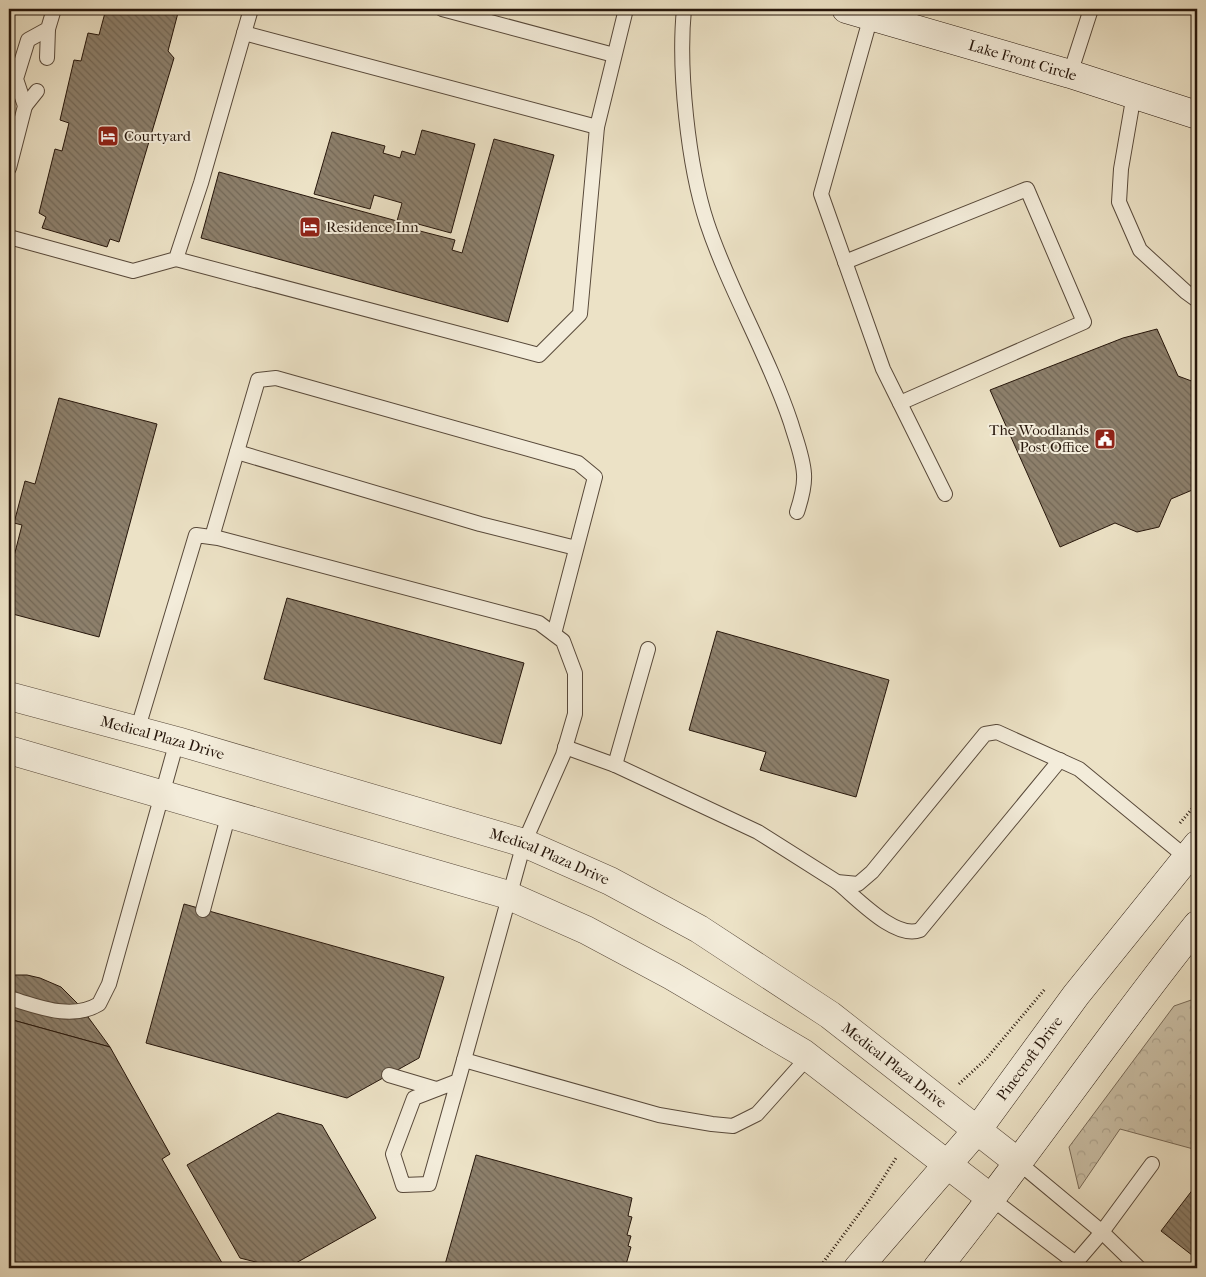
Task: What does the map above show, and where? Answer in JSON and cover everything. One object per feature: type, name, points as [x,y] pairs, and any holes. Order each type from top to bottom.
[{"type":"street","name":"Lake Front Circle","points":[[859,12],[1070,74],[1197,115]]},
{"type":"street","name":"Medical Plaza Drive","points":[[9,696],[177,741],[524,843],[610,881],[699,929],[830,1015],[1019,1163]]},
{"type":"street","points":[[9,750],[511,897],[586,930],[672,976],[808,1057],[992,1199]]},
{"type":"street","name":"Pinecroft Drive","points":[[858,1268],[978,1129],[1076,995],[1192,852]]},
{"type":"street","points":[[937,1268],[1019,1163],[1141,994],[1196,930]]},
{"type":"lane","points":[[48,58],[48,29],[54,9]]},
{"type":"lane","points":[[176,259],[201,183],[251,9]]},
{"type":"lane","points":[[442,9],[614,55]]},
{"type":"lane","points":[[9,237],[133,271],[176,259],[539,354],[580,314],[597,127],[626,9]]},
{"type":"lane","points":[[684,9],[682,35],[691,151],[707,222],[736,295],[783,400],[800,452],[804,475],[803,491],[797,512]]},
{"type":"lane","points":[[1070,74],[1091,9]]},
{"type":"lane","points":[[859,12],[821,194],[883,369],[945,494]]},
{"type":"lane","points":[[25,106],[16,79],[28,40],[48,29]]},
{"type":"lane","points":[[244,33],[597,127]]},
{"type":"lane","points":[[9,168],[25,106],[37,91]]},
{"type":"lane","points":[[1134,94],[1121,169],[1119,202],[1140,250],[1197,300]]},
{"type":"lane","points":[[845,262],[1027,189],[1084,322],[900,403]]},
{"type":"lane","points":[[212,537],[258,380],[276,378],[578,463],[595,478],[554,634]]},
{"type":"lane","points":[[237,452],[480,524],[576,548]]},
{"type":"lane","points":[[137,731],[196,535],[212,537],[540,623],[563,641],[575,673],[576,714],[565,747],[524,843],[511,897],[429,1184],[403,1184],[393,1154],[414,1098],[458,1081]]},
{"type":"lane","points":[[615,765],[648,649]]},
{"type":"lane","points":[[837,882],[858,884],[872,872],[985,734],[997,732],[1079,769],[1166,841],[1192,852]]},
{"type":"lane","points":[[9,998],[63,1012],[79,1012],[99,1004],[109,984],[177,741]]},
{"type":"lane","points":[[565,747],[615,765],[758,832],[837,882],[881,919],[900,930],[913,933],[920,930],[1060,760]]},
{"type":"lane","points":[[203,910],[229,813]]},
{"type":"lane","points":[[464,1060],[659,1114],[733,1126],[757,1114],[808,1057]]},
{"type":"lane","points":[[389,1075],[436,1089]]},
{"type":"lane","points":[[1019,1163],[1102,1232],[1139,1268]]},
{"type":"lane","points":[[992,1199],[1076,1267],[1152,1164]]},
{"type":"path","points":[[1166,841],[1197,803]]},
{"type":"path","points":[[943,1102],[956,1086],[986,1058],[1050,982]]},
{"type":"path","points":[[819,1268],[870,1199],[893,1162],[913,1138]]},
{"type":"green space","points":[[1197,998],[1197,1078],[1191,1096],[1197,1100],[1197,1150],[1120,1129],[1079,1189],[1069,1147],[1174,1006]]},
{"type":"building","name":"Courtyard","points":[[106,9],[179,9],[168,51],[174,58],[119,242],[110,239],[107,247],[42,228],[46,217],[39,213],[55,149],[62,151],[69,123],[60,120],[74,60],[81,61],[88,33],[99,35]]},
{"type":"building","name":"Residence Inn","points":[[422,130],[475,144],[451,233],[418,224],[416,230],[455,240],[452,250],[462,253],[494,139],[554,155],[508,322],[201,238],[219,172],[397,221],[402,203],[374,195],[370,209],[314,194],[332,132],[385,146],[383,153],[400,158],[402,151],[415,155]]},
{"type":"building","name":"The Woodlands Post Office","points":[[1157,329],[1178,376],[1197,383],[1197,488],[1171,499],[1159,527],[1137,532],[1115,523],[1060,547],[990,390],[1123,338]]},
{"type":"building","points":[[59,398],[157,424],[99,637],[9,613],[9,576],[22,525],[14,523],[25,481],[35,484]]},
{"type":"building","points":[[287,598],[524,663],[501,744],[264,679]]},
{"type":"building","points":[[717,631],[889,680],[856,797],[760,770],[766,752],[689,730]]},
{"type":"building","points":[[184,904],[444,977],[419,1058],[347,1098],[146,1043]]},
{"type":"building","points":[[9,975],[27,975],[40,978],[61,987],[80,1006],[110,1047],[9,1019]]},
{"type":"building","points":[[9,1019],[110,1047],[170,1154],[162,1159],[225,1268],[9,1268]]},
{"type":"building","points":[[278,1113],[322,1125],[376,1218],[287,1268],[279,1268],[240,1258],[187,1165]]},
{"type":"building","points":[[476,1155],[632,1198],[628,1216],[632,1217],[627,1235],[631,1236],[628,1246],[631,1247],[625,1268],[444,1268]]},
{"type":"building","points":[[1197,1184],[1197,1259],[1161,1231]]},
{"type":"building","points":[[254,1262],[271,1266],[270,1268],[252,1268]]},
{"type":"place","name":"Courtyard","points":[[108,136]]},
{"type":"place","name":"Residence Inn","points":[[310,227]]},
{"type":"place","name":"The Woodlands Post Office","points":[[1105,439]]}]
